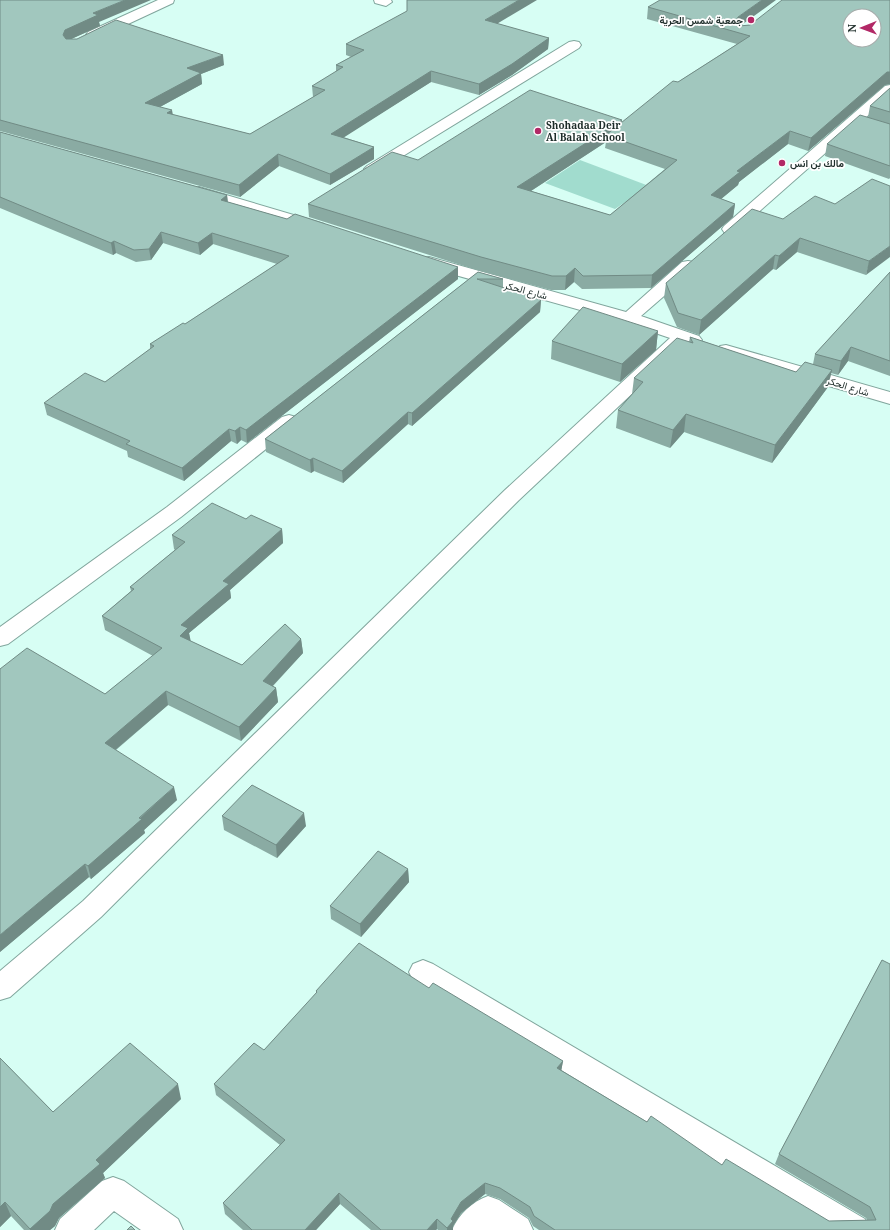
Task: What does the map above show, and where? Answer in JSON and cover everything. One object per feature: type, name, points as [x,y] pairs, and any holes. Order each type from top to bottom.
[{"type":"street","points":[[79,41],[168,0]]},
{"type":"street","points":[[358,177],[574,45]]},
{"type":"street","points":[[718,240],[861,122],[890,89]]},
{"type":"street","points":[[184,188],[298,214],[337,233]]},
{"type":"street","points":[[629,318],[700,255]]},
{"type":"street","name":"شارع الحكر","points":[[413,256],[474,276],[629,318],[682,337],[890,398]]},
{"type":"street","points":[[455,290],[474,276]]},
{"type":"street","points":[[0,988],[92,909],[512,495],[682,337]]},
{"type":"street","points":[[0,638],[174,512],[305,408]]},
{"type":"street","points":[[423,972],[854,1230]]},
{"type":"street","points":[[71,1230],[113,1192],[167,1230]]},
{"type":"street","points":[[468,1230],[488,1211],[517,1230]]},
{"type":"green space","points":[[580,160],[649,186],[615,209],[545,183]]},
{"type":"building","points":[[0,0],[125,0],[93,13],[98,15],[65,30],[63,35],[66,39],[77,39],[116,20],[223,55],[187,68],[201,73],[145,103],[172,110],[167,113],[250,134],[325,90],[312,86],[343,67],[336,65],[364,50],[346,44],[407,11],[407,0],[519,0],[485,20],[549,38],[512,64],[479,84],[431,71],[331,134],[374,147],[330,174],[278,154],[239,185],[0,120]]},
{"type":"building","points":[[660,0],[762,0],[738,17],[735,22],[739,26],[750,25],[782,0],[890,0],[890,72],[887,72],[811,138],[790,131],[737,171],[740,172],[711,195],[735,204],[652,275],[583,276],[575,268],[566,276],[552,276],[481,257],[308,204],[392,152],[418,160],[530,90],[622,120],[517,187],[610,215],[677,160],[606,135],[673,81],[678,82],[750,36],[648,7]]},
{"type":"building","points":[[890,88],[890,112],[870,106]]},
{"type":"building","points":[[860,115],[890,124],[890,166],[827,144]]},
{"type":"building","points":[[0,132],[227,195],[221,200],[287,219],[295,214],[458,267],[246,430],[240,427],[235,431],[229,429],[182,468],[126,444],[130,441],[44,403],[85,373],[105,382],[154,346],[150,344],[183,323],[185,324],[289,256],[212,233],[198,243],[161,232],[149,249],[134,250],[114,241],[111,243],[0,197]]},
{"type":"building","points":[[872,179],[890,186],[890,246],[869,261],[800,238],[779,256],[775,255],[701,320],[678,313],[666,283],[752,209],[783,219],[815,196],[835,204]]},
{"type":"building","points":[[478,272],[503,279],[477,279],[541,300],[412,413],[408,412],[342,471],[313,458],[310,460],[265,439]]},
{"type":"building","points":[[890,272],[890,361],[851,347],[841,361],[815,354]]},
{"type":"building","points":[[583,307],[658,331],[622,364],[552,341]]},
{"type":"building","points":[[690,337],[796,372],[805,362],[832,370],[775,445],[686,414],[673,430],[618,410],[643,382],[634,378],[677,338],[693,343]]},
{"type":"building","points":[[212,503],[246,519],[251,515],[282,529],[223,581],[229,584],[181,625],[188,628],[180,636],[242,665],[285,624],[301,639],[263,681],[276,688],[239,727],[166,691],[105,743],[174,787],[139,818],[142,819],[88,866],[85,864],[0,935],[0,669],[27,648],[105,694],[162,648],[102,616],[134,589],[130,587],[185,542],[172,535]]},
{"type":"building","points":[[252,785],[304,813],[276,845],[222,816]]},
{"type":"building","points":[[378,851],[408,869],[360,924],[330,906]]},
{"type":"building","points":[[359,943],[429,988],[433,983],[563,1061],[557,1068],[647,1122],[651,1116],[722,1165],[726,1159],[829,1221],[876,1220],[870,1207],[779,1154],[882,960],[890,964],[890,1230],[555,1230],[534,1216],[530,1207],[500,1188],[485,1183],[461,1202],[451,1219],[453,1221],[447,1228],[437,1219],[427,1230],[381,1230],[339,1193],[305,1230],[252,1230],[223,1203],[285,1140],[214,1084],[254,1043],[264,1050]]},
{"type":"building","points":[[130,1043],[178,1084],[96,1160],[100,1164],[53,1204],[50,1211],[30,1229],[5,1202],[0,1207],[0,1058],[53,1112]]},
{"type":"building","points":[[131,1226],[135,1230],[127,1230]]},
{"type":"place","name":"جمعية شمس الحرية","points":[[751,20]]},
{"type":"place","name":"Shohadaa Deir Al Balah School","points":[[538,131]]},
{"type":"place","name":"مالك بن انس","points":[[782,163]]}]
